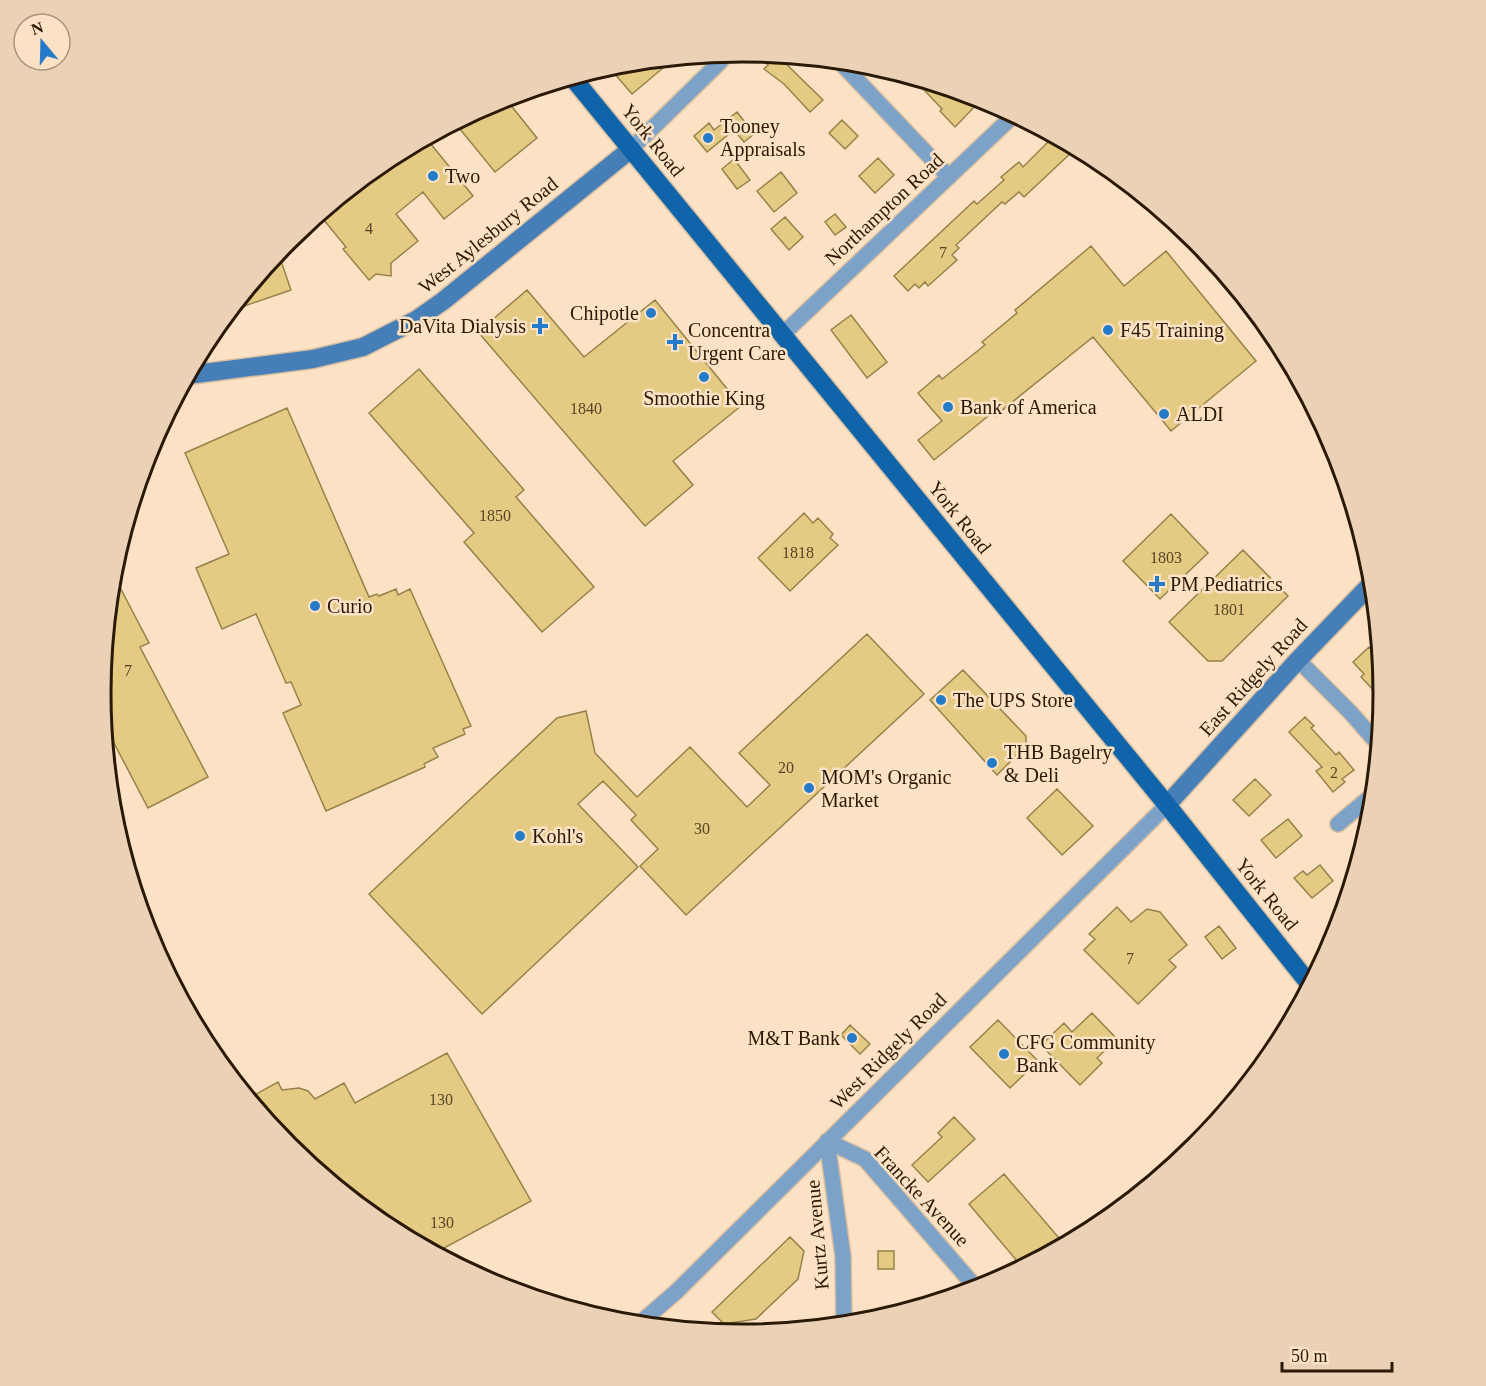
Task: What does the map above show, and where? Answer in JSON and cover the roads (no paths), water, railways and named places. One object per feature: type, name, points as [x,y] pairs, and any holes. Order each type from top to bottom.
[{"type":"main road","name":"York Road","points":[[577,84],[1167,805],[1305,979]]},
{"type":"street","points":[[631,150],[720,63]]},
{"type":"street","points":[[850,71],[949,177]]},
{"type":"street","name":"Northampton Road","points":[[782,335],[1008,121]]},
{"type":"street","name":"West Aylesbury Road","points":[[198,374],[335,355],[363,347],[390,335],[443,301],[631,150]]},
{"type":"street","name":"East Ridgely Road","points":[[1167,805],[1365,590]]},
{"type":"street","points":[[1299,660],[1373,738]]},
{"type":"street","points":[[1338,824],[1364,802]]},
{"type":"street","name":"West Ridgely Road","points":[[648,1317],[677,1291],[1167,805]]},
{"type":"street","name":"Francke Avenue","points":[[827,1141],[865,1159],[971,1282]]},
{"type":"street","name":"Kurtz Avenue","points":[[827,1141],[843,1256],[843,1316]]},
{"type":"place","name":"Tooney Appraisals","points":[[708,138]]},
{"type":"place","name":"Two","points":[[433,176]]},
{"type":"place","name":"Chipotle","points":[[651,313]]},
{"type":"place","name":"DaVita Dialysis","points":[[540,326]]},
{"type":"place","name":"F45 Training","points":[[1108,330]]},
{"type":"place","name":"Concentra Urgent Care","points":[[675,342]]},
{"type":"place","name":"Smoothie King","points":[[704,377]]},
{"type":"place","name":"Bank of America","points":[[948,407]]},
{"type":"place","name":"ALDI","points":[[1164,414]]},
{"type":"place","name":"PM Pediatrics","points":[[1157,584]]},
{"type":"place","name":"Curio","points":[[315,606]]},
{"type":"place","name":"The UPS Store","points":[[941,700]]},
{"type":"place","name":"THB Bagelry & Deli","points":[[992,763]]},
{"type":"place","name":"MOM's Organic Market","points":[[809,788]]},
{"type":"place","name":"Kohl's","points":[[520,836]]},
{"type":"place","name":"M&T Bank","points":[[852,1038]]},
{"type":"place","name":"CFG Community Bank","points":[[1004,1054]]}]
